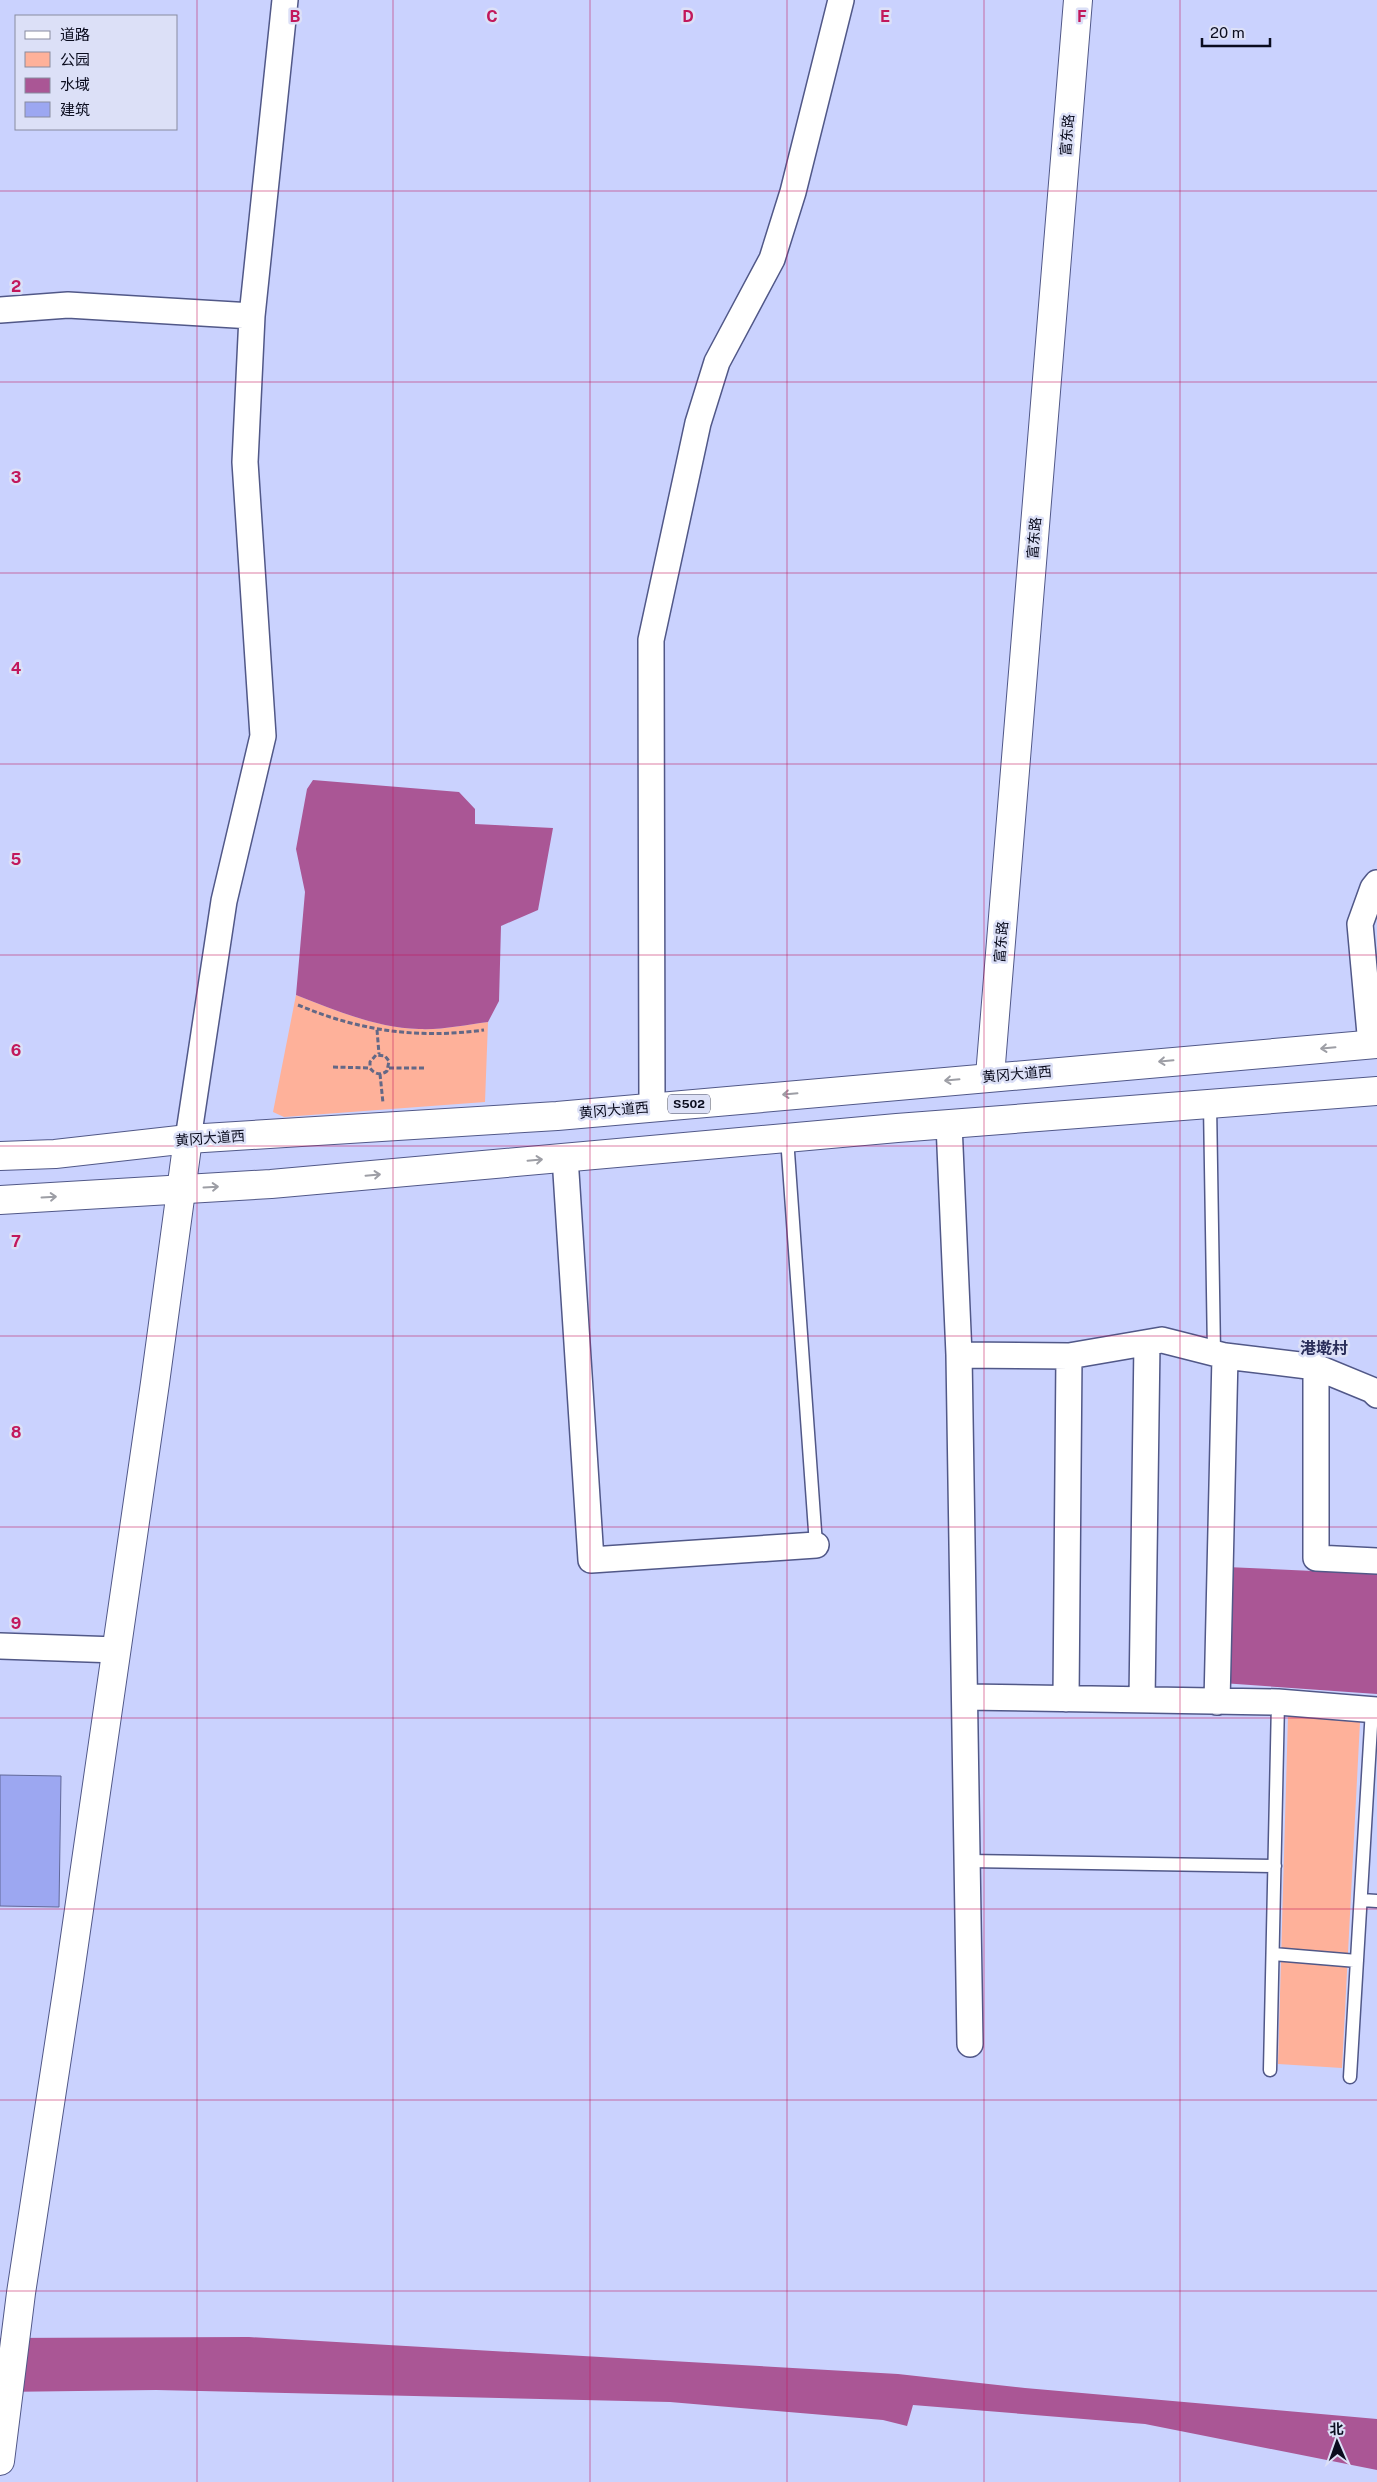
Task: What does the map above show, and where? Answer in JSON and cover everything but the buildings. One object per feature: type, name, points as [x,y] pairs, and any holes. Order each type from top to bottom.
[{"type":"main road","name":"富东路","points":[[990,1076],[1078,0]]},
{"type":"main road","name":"黄冈大道西","points":[[0,1156],[56,1154],[188,1139],[557,1116],[990,1076],[1374,1044]]},
{"type":"main road","points":[[0,1200],[271,1184],[949,1124],[1377,1091]]},
{"type":"main road","points":[[0,2461],[21,2293],[117,1650],[188,1139]]},
{"type":"street","points":[[188,1139],[224,901],[263,736],[245,462],[252,316],[284,0]]},
{"type":"street","points":[[652,1107],[651,640],[698,423],[717,362],[772,259],[793,192],[840,0]]},
{"type":"street","points":[[0,310],[68,305],[252,316]]},
{"type":"street","points":[[1374,1044],[1360,924],[1377,882]]},
{"type":"street","points":[[949,1124],[959,1355],[970,2044]]},
{"type":"street","points":[[565,1157],[590,1560],[816,1545]]},
{"type":"street","points":[[959,1355],[1069,1356],[1162,1340],[1220,1355],[1316,1367],[1372,1390],[1377,1395]]},
{"type":"street","points":[[1142,1700],[1147,1343]]},
{"type":"street","points":[[1217,1702],[1220,1355]]},
{"type":"street","points":[[1066,1699],[1069,1356]]},
{"type":"street","points":[[1316,1367],[1316,1558],[1377,1562]]},
{"type":"street","points":[[0,1646],[117,1650]]},
{"type":"street","points":[[965,1697],[1278,1702],[1375,1710]]},
{"type":"lane","points":[[1210,1104],[1220,1355]]},
{"type":"lane","points":[[787,1138],[816,1545]]},
{"type":"lane","points":[[1270,2070],[1278,1702]]},
{"type":"lane","points":[[1350,2077],[1375,1710]]},
{"type":"lane","points":[[968,1861],[1275,1866]]},
{"type":"lane","points":[[1361,1900],[1377,1901]]},
{"type":"lane","points":[[1273,1954],[1357,1962]]},
{"type":"path","points":[[298,1005],[347,1023],[377,1030],[447,1035],[484,1030]]},
{"type":"path","points":[[377,1030],[379,1054]]},
{"type":"path","points":[[370,1068],[371,1059],[379,1054]]},
{"type":"path","points":[[379,1054],[388,1058],[389,1068]]},
{"type":"path","points":[[333,1067],[370,1068],[380,1074]]},
{"type":"path","points":[[380,1074],[389,1068],[426,1068]]},
{"type":"path","points":[[380,1074],[384,1110]]},
{"type":"green space","points":[[296,995],[371,1022],[403,1028],[436,1029],[488,1022],[485,1102],[284,1117],[273,1112]]},
{"type":"green space","points":[[1288,1716],[1360,1722],[1342,2068],[1278,2064]]},
{"type":"water","points":[[313,780],[459,792],[475,809],[475,824],[553,828],[538,910],[501,926],[499,1001],[488,1022],[436,1029],[403,1028],[371,1022],[296,995],[305,892],[296,849],[307,789]]},
{"type":"water","points":[[1227,1567],[1377,1574],[1377,1694],[1222,1683]]},
{"type":"water","points":[[249,2337],[898,2374],[1025,2388],[1377,2419],[1377,2470],[1145,2424],[913,2405],[907,2426],[883,2420],[670,2402],[156,2390],[0,2392],[0,2338]]},
{"type":"district","name":"港墘村","points":[[1324,1348]]}]
